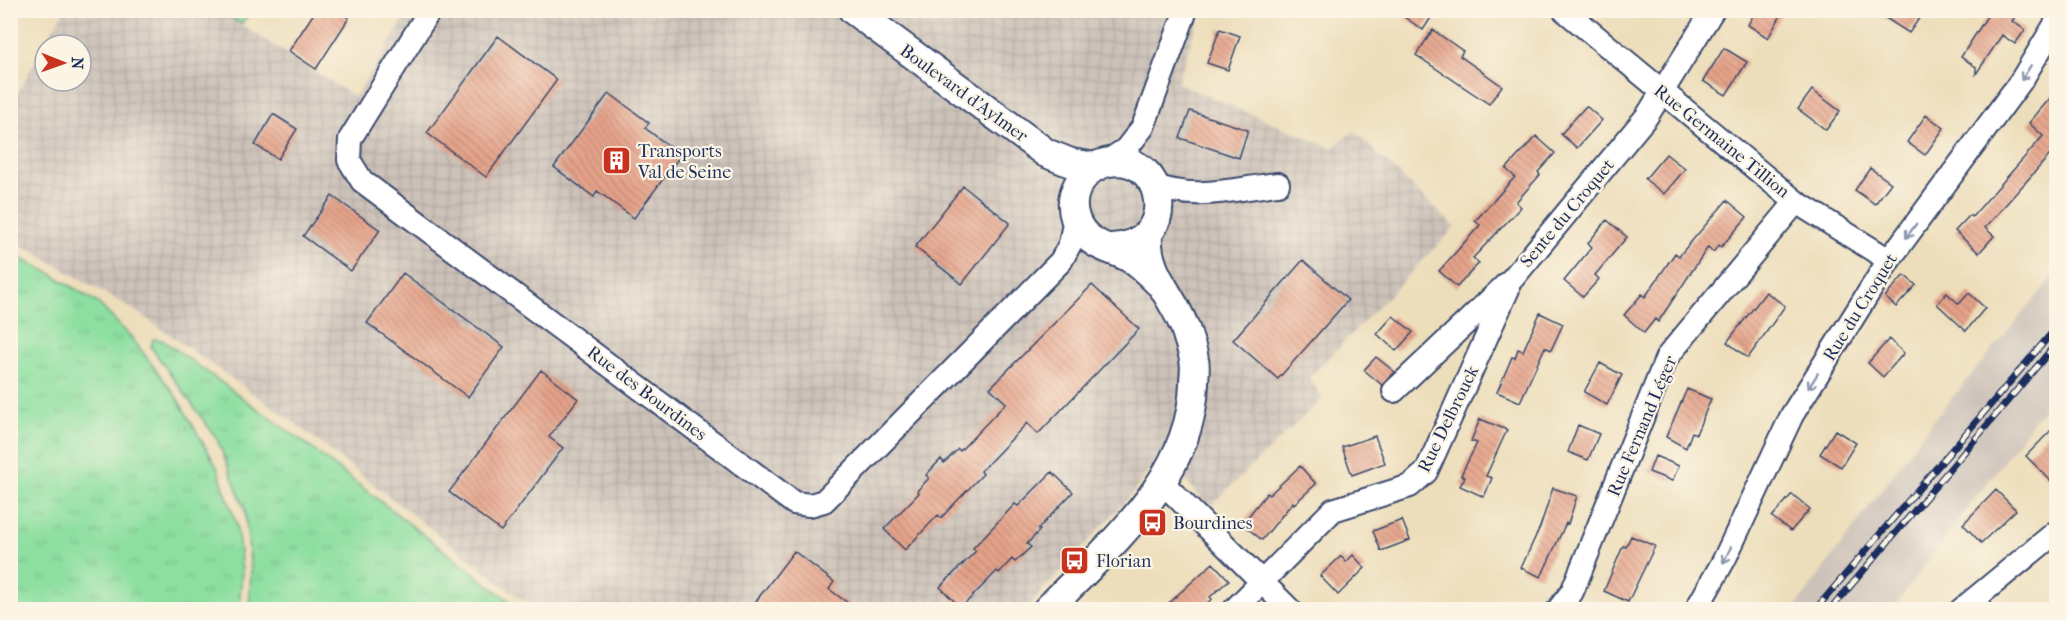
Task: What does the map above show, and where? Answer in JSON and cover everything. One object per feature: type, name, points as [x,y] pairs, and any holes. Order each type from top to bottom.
[{"type":"street","name":"Rue des Bourdines","points":[[430,10],[350,139],[349,160],[362,181],[794,503],[810,505],[824,501],[1061,261],[1070,244],[1074,208]]},
{"type":"street","name":"Boulevard d'Aylmer","points":[[853,10],[1046,153],[1071,163],[1100,165]]},
{"type":"street","points":[[1047,609],[1149,503],[1185,435],[1194,403],[1195,361],[1183,320],[1158,282],[1150,263],[1158,196],[1149,178],[1141,152],[1143,127],[1186,10]]},
{"type":"street","name":"Rue Germaine Tillion","points":[[1564,10],[1796,202],[1889,260]]},
{"type":"street","name":"Sente du Croquet","points":[[1394,391],[1513,278],[1647,116],[1713,10]]},
{"type":"street","name":"Rue du Croquet","points":[[1696,609],[1724,560],[1792,415],[1889,260],[2021,81],[2056,23]]},
{"type":"street","points":[[1143,127],[1126,149],[1081,180],[1074,208],[1085,235],[1092,241],[1142,266],[1158,282]]},
{"type":"street","name":"Boulevard d'Aylmer","points":[[1046,153],[1062,174],[1074,208]]},
{"type":"street","points":[[1100,165],[1125,162],[1172,192],[1200,194],[1278,184]]},
{"type":"street","points":[[1108,247],[1131,245],[1172,205],[1200,194]]},
{"type":"street","name":"Rue Fernand Léger","points":[[1558,609],[1572,592],[1667,357],[1796,202]]},
{"type":"street","name":"Rue des Bourdines","points":[[1061,261],[1084,250],[1108,247]]},
{"type":"street","name":"Rue Delbrouck","points":[[1234,609],[1333,510],[1410,486],[1426,472],[1513,278]]},
{"type":"street","points":[[1162,482],[1290,609]]},
{"type":"street","points":[[1961,609],[2056,532]]},
{"type":"shaded area","points":[[64,10],[220,11],[355,97],[410,11],[1201,11],[1177,83],[1332,148],[1354,131],[1455,227],[1309,378],[1323,398],[1209,507],[1161,452],[1132,494],[1025,610],[534,609],[288,418],[139,313],[27,248],[11,242],[11,105],[33,66],[33,93],[93,93],[93,33],[51,33]]},
{"type":"shaded area","points":[[2056,273],[2056,394],[1892,609],[1794,609],[1925,431]]},
{"type":"green space","points":[[220,11],[252,11],[241,24]]},
{"type":"green space","points":[[10,253],[50,273],[98,303],[131,337],[176,396],[217,467],[237,526],[242,571],[239,609],[11,609]]},
{"type":"green space","points":[[153,339],[162,340],[302,441],[520,609],[249,609],[251,572],[245,510],[217,439],[151,347]]},
{"type":"building","points":[[316,10],[337,10],[349,18],[316,69],[289,51]]},
{"type":"building","points":[[1394,10],[1436,10],[1423,30]]},
{"type":"building","points":[[1756,10],[1784,10],[1768,38],[1748,25]]},
{"type":"building","points":[[1873,10],[1925,10],[1909,33]]},
{"type":"building","points":[[1991,10],[2019,10],[2012,21],[2025,30],[2015,44],[2002,35],[1976,74],[1976,67],[1961,57]]},
{"type":"building","points":[[1220,29],[1240,36],[1228,70],[1207,63]]},
{"type":"building","points":[[1433,30],[1463,51],[1460,56],[1502,86],[1489,104],[1416,55]]},
{"type":"building","points":[[498,36],[557,80],[486,177],[427,133]]},
{"type":"building","points":[[1724,48],[1747,62],[1726,95],[1703,81]]},
{"type":"building","points":[[1812,90],[1840,111],[1826,130],[1798,109]]},
{"type":"building","points":[[2056,91],[2056,148],[1985,228],[1994,236],[1979,253],[1955,231],[1970,215],[1972,217],[2043,136],[2029,123]]},
{"type":"building","name":"Transports Val de Seine","points":[[609,93],[649,123],[645,128],[681,155],[634,218],[597,191],[594,197],[554,167]]},
{"type":"building","points":[[1586,106],[1602,120],[1577,148],[1561,134]]},
{"type":"building","points":[[1190,111],[1248,130],[1239,158],[1180,138]]},
{"type":"building","points":[[273,114],[297,129],[278,159],[255,145]]},
{"type":"building","points":[[1926,115],[1944,128],[1925,155],[1907,142]]},
{"type":"building","points":[[1536,136],[1555,153],[1538,172],[1540,175],[1516,202],[1521,207],[1473,258],[1479,263],[1457,287],[1439,271],[1480,225],[1475,221],[1515,177],[1506,169]]},
{"type":"building","points":[[1666,154],[1685,169],[1664,194],[1645,179]]},
{"type":"building","points":[[1870,168],[1891,183],[1875,204],[1855,190]]},
{"type":"building","points":[[963,186],[1010,223],[962,284],[915,247]]},
{"type":"building","points":[[332,196],[380,230],[351,271],[303,236]]},
{"type":"building","points":[[1727,200],[1747,217],[1721,247],[1719,245],[1713,252],[1708,247],[1658,322],[1655,319],[1644,333],[1624,315],[1642,294],[1645,297],[1675,253],[1679,256]]},
{"type":"building","points":[[1607,220],[1627,237],[1595,275],[1599,279],[1583,297],[1564,281],[1592,247],[1588,243]]},
{"type":"building","points":[[1303,260],[1348,300],[1278,379],[1233,340]]},
{"type":"building","points":[[403,273],[504,347],[468,397],[367,323]]},
{"type":"building","points":[[1904,275],[1916,285],[1896,307],[1885,297]]},
{"type":"building","points":[[1092,285],[1139,329],[1038,434],[1027,423],[981,471],[983,474],[941,518],[938,515],[905,550],[884,529],[919,493],[917,491],[929,478],[926,475],[941,459],[944,463],[958,449],[960,451],[1006,403],[990,388]]},
{"type":"building","points":[[1766,292],[1785,306],[1748,358],[1727,342]]},
{"type":"building","points":[[1947,293],[1959,304],[1969,293],[1985,308],[1966,331],[1937,304]]},
{"type":"building","points":[[1540,313],[1563,324],[1551,350],[1545,347],[1520,402],[1497,392],[1512,357],[1515,358],[1518,349],[1523,351]]},
{"type":"building","points":[[1393,316],[1413,332],[1396,351],[1377,334]]},
{"type":"building","points":[[1889,339],[1904,353],[1883,377],[1868,363]]},
{"type":"building","points":[[1376,357],[1395,372],[1382,385],[1364,370]]},
{"type":"building","points":[[1600,363],[1622,375],[1607,405],[1584,392]]},
{"type":"building","points":[[541,370],[578,399],[549,437],[563,448],[501,531],[449,492]]},
{"type":"building","points":[[1687,389],[1711,399],[1696,434],[1692,432],[1686,448],[1666,437]]},
{"type":"building","points":[[1480,419],[1507,430],[1486,476],[1492,478],[1484,497],[1460,486],[1465,477],[1461,475],[1477,443],[1471,441]]},
{"type":"building","points":[[1578,425],[1599,434],[1588,460],[1568,452]]},
{"type":"building","points":[[2056,425],[2056,486],[2026,456]]},
{"type":"building","points":[[1835,430],[1856,443],[1841,467],[1820,454]]},
{"type":"building","points":[[1375,436],[1385,463],[1352,475],[1342,447]]},
{"type":"building","points":[[1655,456],[1679,466],[1672,481],[1649,472]]},
{"type":"building","points":[[1300,466],[1316,484],[1294,504],[1293,502],[1262,540],[1242,524],[1267,493],[1269,495]]},
{"type":"building","points":[[1052,472],[1073,492],[1038,529],[1040,530],[1027,544],[1031,547],[1015,562],[1012,559],[999,573],[997,571],[961,608],[940,587],[976,551],[973,548],[1015,504],[1018,506]]},
{"type":"building","points":[[1553,488],[1577,496],[1568,524],[1566,523],[1541,577],[1521,568],[1540,527]]},
{"type":"building","points":[[1996,490],[2016,510],[1981,543],[1963,524]]},
{"type":"building","points":[[1792,494],[1810,509],[1791,531],[1772,517]]},
{"type":"building","points":[[1402,520],[1410,540],[1381,551],[1373,531]]},
{"type":"building","points":[[1631,536],[1655,546],[1628,602],[1604,591],[1623,546],[1626,547]]},
{"type":"building","points":[[794,551],[834,582],[829,589],[856,609],[750,609]]},
{"type":"building","points":[[1353,555],[1365,568],[1338,595],[1320,576],[1341,556],[1346,562]]},
{"type":"building","points":[[1213,563],[1229,580],[1210,597],[1212,599],[1200,609],[1162,609]]},
{"type":"railway","points":[[1815,610],[2056,328]]},
{"type":"railway","points":[[1830,610],[2056,344]]},
{"type":"place","name":"Transports Val de Seine","points":[[617,161]]},
{"type":"place","name":"Bourdines","points":[[1152,523]]},
{"type":"place","name":"Florian","points":[[1075,561]]}]
